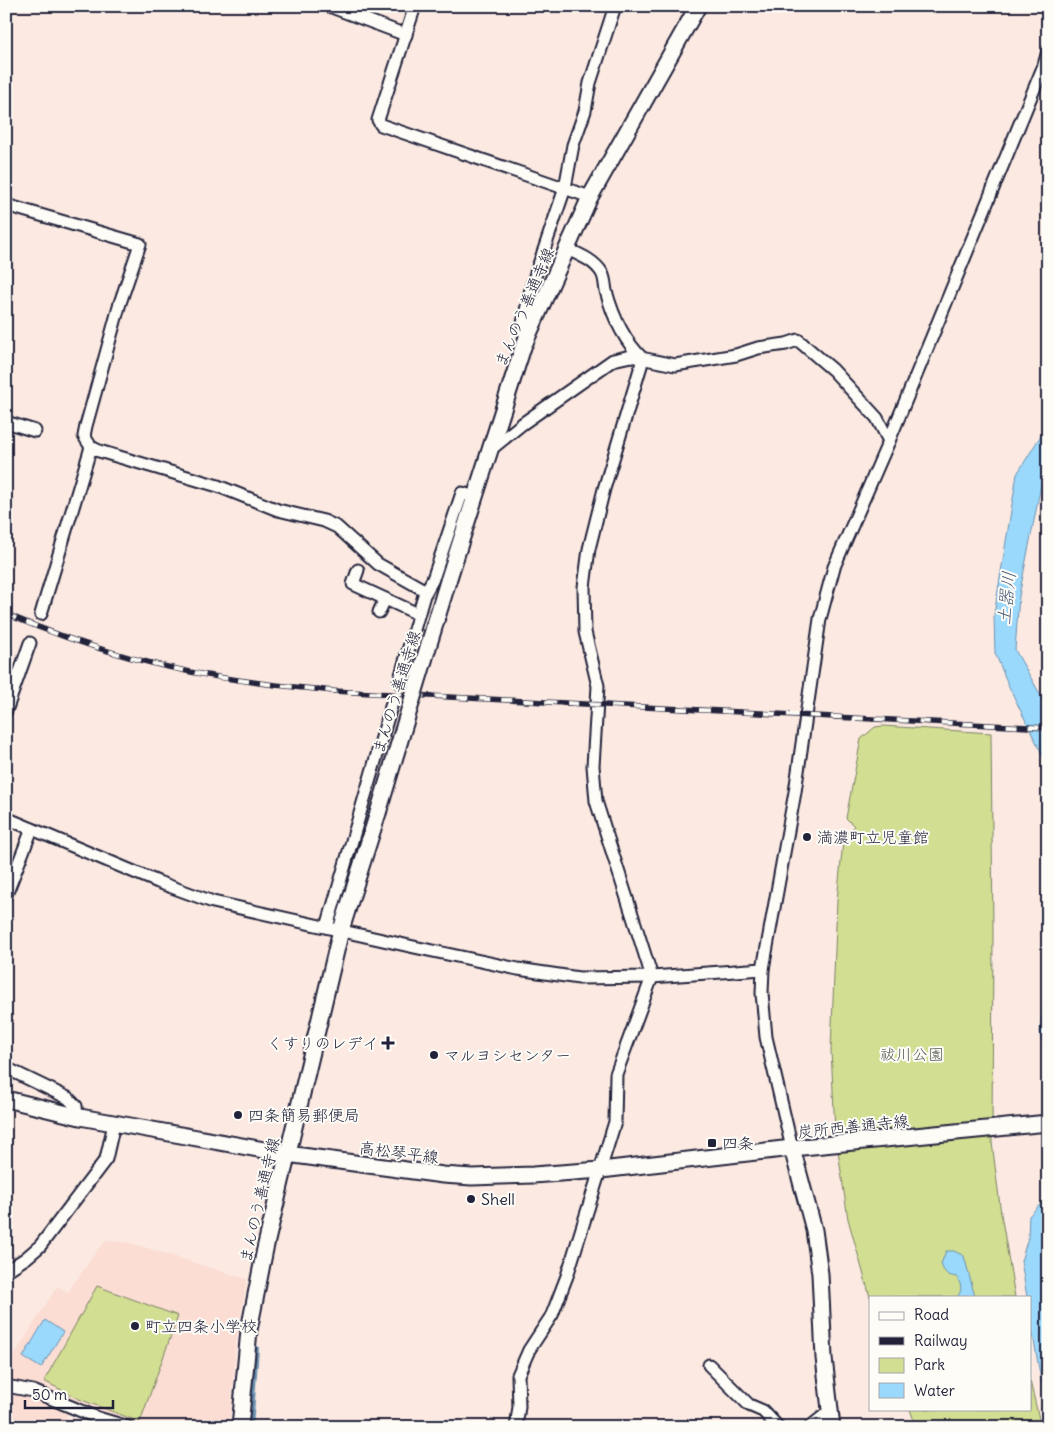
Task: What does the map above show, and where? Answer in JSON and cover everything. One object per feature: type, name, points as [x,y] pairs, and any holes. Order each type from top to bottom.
[{"type":"main road","name":"まんのう善通寺線","points":[[240,1427],[249,1330],[260,1270],[287,1154],[334,929],[378,813],[448,581],[526,342],[590,197],[698,6]]},
{"type":"main road","name":"高松琴平線","points":[[6,1099],[77,1117],[287,1154],[443,1175],[472,1177],[533,1176],[601,1170],[792,1148]]},
{"type":"main road","name":"炭所西善通寺線","points":[[832,1427],[824,1358],[820,1274],[814,1230],[792,1148],[1048,1123]]},
{"type":"street","points":[[329,6],[406,35]]},
{"type":"street","points":[[416,6],[378,120],[381,125],[590,197]]},
{"type":"street","points":[[526,342],[523,323],[532,286],[564,188],[573,145],[585,111],[590,83],[615,6]]},
{"type":"street","points":[[792,1148],[766,1038],[762,993],[763,969],[794,792],[820,618],[834,567],[889,440],[1048,51]]},
{"type":"street","points":[[6,205],[140,244],[120,303],[86,426],[84,436],[91,447],[218,486],[278,510],[324,521],[337,527],[378,564],[426,591]]},
{"type":"street","points":[[567,249],[589,259],[602,273],[606,292],[622,332],[632,348],[643,359]]},
{"type":"street","points":[[490,450],[522,424],[613,360],[631,356],[675,364],[736,355],[758,348],[786,344],[798,340],[833,370],[877,418],[889,440]]},
{"type":"street","points":[[516,1427],[519,1407],[518,1375],[529,1350],[552,1315],[567,1276],[615,1122],[616,1074],[652,977],[596,800],[593,766],[598,686],[585,632],[584,587],[589,548],[604,489],[643,359]]},
{"type":"street","points":[[6,422],[35,431]]},
{"type":"street","points":[[41,614],[91,447]]},
{"type":"street","points":[[398,682],[418,614],[426,591],[433,579],[462,493],[475,497]]},
{"type":"street","points":[[358,570],[353,584],[418,614]]},
{"type":"street","points":[[379,612],[385,599]]},
{"type":"street","points":[[6,711],[30,643]]},
{"type":"street","points":[[334,929],[392,703]]},
{"type":"street","points":[[6,818],[158,882],[213,902],[518,969],[579,978],[652,977],[763,969]]},
{"type":"street","points":[[6,894],[9,879],[32,829]]},
{"type":"street","points":[[6,1068],[68,1098],[76,1106],[77,1117]]},
{"type":"street","points":[[6,1272],[40,1246],[106,1159],[114,1124]]},
{"type":"street","points":[[709,1365],[750,1405],[763,1411],[781,1424]]},
{"type":"street","points":[[6,1386],[33,1391],[98,1418],[128,1427]]},
{"type":"street","points":[[810,1427],[830,1411]]},
{"type":"shaded area","name":"町立四条小学校","points":[[107,1240],[131,1243],[247,1279],[236,1343],[228,1427],[136,1427],[103,1413],[6,1382],[6,1372],[10,1362],[57,1286],[68,1292],[98,1249]]},
{"type":"shaded area","points":[[6,1390],[31,1395],[68,1410],[65,1427],[6,1427]]},
{"type":"green space","name":"祓川公園","points":[[875,727],[991,733],[993,930],[992,1142],[1001,1214],[1015,1296],[870,1296],[848,1219],[835,1131],[831,1050],[837,900],[844,832],[850,832],[854,826],[846,818],[861,739]]},
{"type":"green space","points":[[97,1286],[178,1316],[140,1422],[79,1399],[44,1381]]},
{"type":"green space","points":[[1032,1389],[1041,1427],[916,1427],[910,1410],[1032,1410]]},
{"type":"water","name":"土器川","points":[[1048,424],[1048,470],[1042,480],[1019,596],[1015,650],[1048,712],[1048,783],[1045,760],[1010,689],[995,653],[994,615],[1017,474]]},
{"type":"water","points":[[1044,995],[1048,996],[1048,1061],[1040,1034]]},
{"type":"water","points":[[1048,1196],[1048,1420],[1032,1329],[1032,1296],[1027,1296],[1021,1261],[1028,1238],[1029,1216]]},
{"type":"water","points":[[946,1251],[954,1251],[964,1256],[975,1296],[958,1296],[961,1290],[957,1277],[947,1273],[941,1264]]},
{"type":"water","points":[[45,1320],[63,1332],[41,1368],[23,1357]]},
{"type":"waterway","points":[[251,1427],[257,1348]]},
{"type":"railway","points":[[6,614],[66,637],[127,657],[221,678],[283,686],[333,691],[1048,728]]},
{"type":"place","name":"満濃町立児童館","points":[[807,837]]},
{"type":"place","name":"くすりのレデイ","points":[[388,1043]]},
{"type":"place","name":"マルヨシセンター","points":[[434,1055]]},
{"type":"place","name":"四条簡易郵便局","points":[[238,1115]]},
{"type":"place","name":"四条","points":[[712,1143]]},
{"type":"place","name":"Shell","points":[[471,1199]]},
{"type":"place","name":"町立四条小学校","points":[[135,1326]]}]
